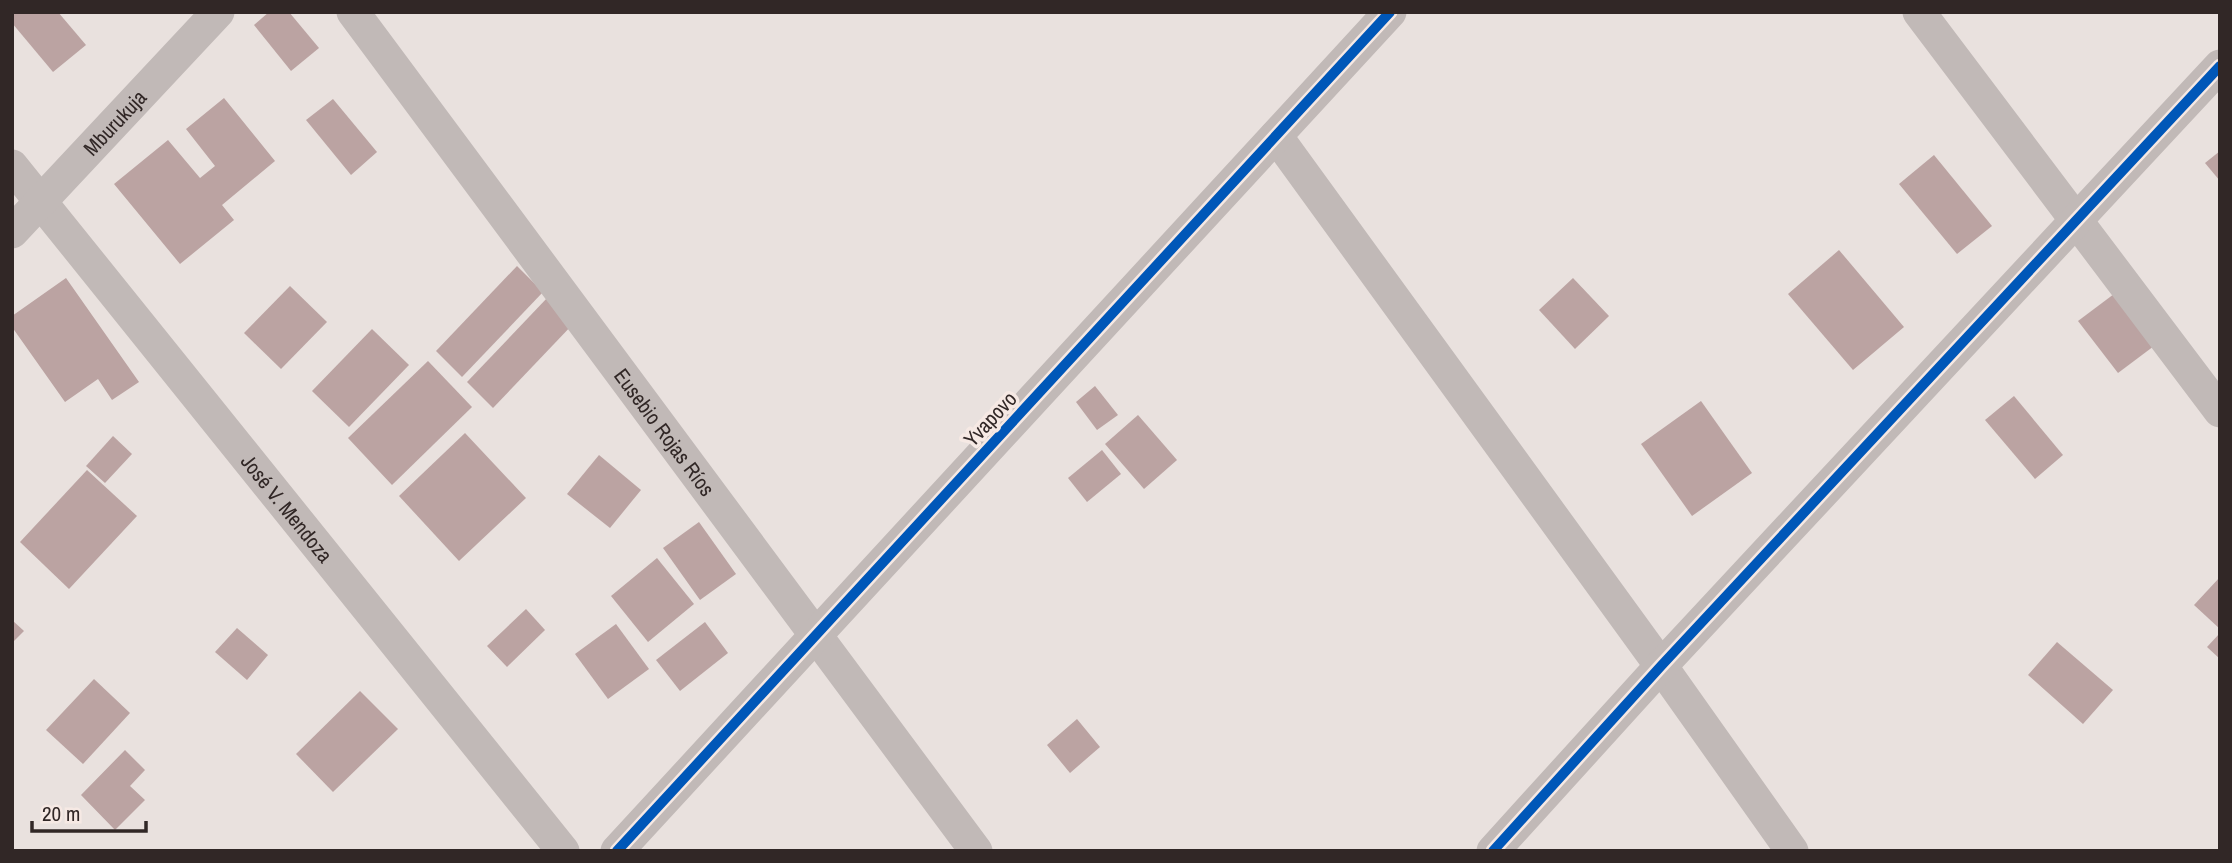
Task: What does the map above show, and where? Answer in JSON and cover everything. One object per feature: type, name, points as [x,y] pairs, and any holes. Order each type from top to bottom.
[{"type":"street","name":"Mburukuja","points":[[12,232],[218,12]]},
{"type":"street","name":"Eusebio Rojas Ríos","points":[[353,12],[976,851]]},
{"type":"street","name":"Yvapovo","points":[[617,851],[1390,12]]},
{"type":"street","points":[[1919,12],[2220,411]]},
{"type":"street","points":[[1493,851],[1661,666],[2220,66]]},
{"type":"street","points":[[1276,136],[1792,851]]},
{"type":"street","name":"José V. Mendoza","points":[[12,166],[563,851]]},
{"type":"building","points":[[12,12],[58,12],[86,45],[53,72],[12,23]]},
{"type":"building","points":[[269,12],[289,12],[319,48],[291,71],[254,25]]},
{"type":"building","points":[[224,98],[275,161],[222,205],[234,220],[180,264],[114,184],[168,140],[200,178],[215,166],[186,129]]},
{"type":"building","points":[[333,99],[377,152],[351,175],[306,120]]},
{"type":"building","points":[[2220,151],[2220,181],[2205,163]]},
{"type":"building","points":[[1934,155],[1992,226],[1957,254],[1899,184]]},
{"type":"building","points":[[1839,250],[1904,327],[1853,370],[1788,294]]},
{"type":"building","points":[[517,266],[543,292],[462,377],[436,351]]},
{"type":"building","points":[[66,278],[139,382],[112,400],[98,379],[65,402],[12,327],[12,316]]},
{"type":"building","points":[[1573,278],[1609,316],[1575,349],[1539,310]]},
{"type":"building","points":[[290,286],[327,322],[281,369],[244,333]]},
{"type":"building","points":[[2118,291],[2158,343],[2118,373],[2078,321]]},
{"type":"building","points":[[548,297],[574,323],[493,408],[467,382]]},
{"type":"building","points":[[372,329],[409,365],[349,427],[312,391]]},
{"type":"building","points":[[428,361],[472,407],[392,485],[348,438]]},
{"type":"building","points":[[1095,386],[1118,415],[1097,430],[1076,402]]},
{"type":"building","points":[[2014,396],[2063,455],[2035,479],[1985,420]]},
{"type":"building","points":[[1701,401],[1752,473],[1692,516],[1641,444]]},
{"type":"building","points":[[1138,415],[1177,460],[1144,489],[1105,444]]},
{"type":"building","points":[[465,433],[526,498],[459,561],[399,496]]},
{"type":"building","points":[[113,436],[132,454],[105,483],[86,466]]},
{"type":"building","points":[[1102,450],[1121,474],[1087,502],[1068,478]]},
{"type":"building","points":[[599,455],[641,490],[610,528],[567,494]]},
{"type":"building","points":[[87,470],[137,516],[69,589],[20,542]]},
{"type":"building","points":[[699,522],[736,574],[700,600],[663,548]]},
{"type":"building","points":[[657,558],[694,604],[648,642],[611,596]]},
{"type":"building","points":[[2220,577],[2220,629],[2194,605]]},
{"type":"building","points":[[526,609],[545,630],[507,667],[487,646]]},
{"type":"building","points":[[12,620],[24,631],[12,643]]},
{"type":"building","points":[[705,622],[728,653],[680,691],[656,660]]},
{"type":"building","points":[[616,624],[649,669],[608,699],[575,654]]},
{"type":"building","points":[[237,628],[268,655],[247,680],[215,652]]},
{"type":"building","points":[[2220,633],[2220,659],[2207,647]]},
{"type":"building","points":[[2057,642],[2113,690],[2083,724],[2028,675]]},
{"type":"building","points":[[94,679],[130,713],[83,764],[46,730]]},
{"type":"building","points":[[360,691],[398,729],[333,792],[296,754]]},
{"type":"building","points":[[1077,719],[1100,747],[1070,773],[1047,745]]},
{"type":"building","points":[[125,750],[145,770],[130,786],[145,800],[115,830],[81,795]]},
{"type":"cycle path","points":[[617,851],[1390,12]]},
{"type":"cycle path","points":[[1493,851],[1661,666],[2220,66]]}]
